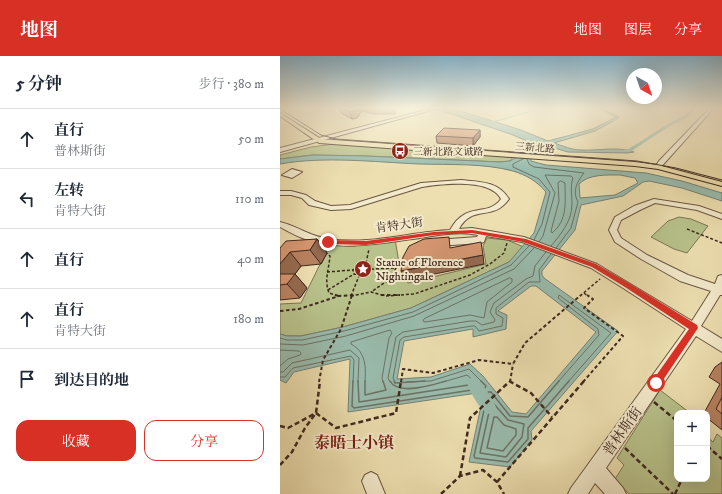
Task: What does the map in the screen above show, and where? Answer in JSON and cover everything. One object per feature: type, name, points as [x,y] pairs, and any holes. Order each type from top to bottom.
[{"type":"main road","points":[[301,128],[319,141]]},
{"type":"main road","name":"三新北路","points":[[324,134],[350,140],[522,152],[635,164],[660,165],[722,179]]},
{"type":"main road","name":"三新北路","points":[[319,141],[515,155],[541,155]]},
{"type":"main road","name":"三新北路","points":[[660,165],[722,184]]},
{"type":"street","points":[[280,150],[363,128]]},
{"type":"street","points":[[660,165],[693,128]]},
{"type":"street","points":[[280,174],[288,173]]},
{"type":"street","points":[[280,193],[291,193],[304,196],[312,203],[331,208],[351,207],[434,183],[485,184],[501,192],[505,199],[502,206],[496,209],[475,211],[463,217],[457,223],[454,232]]},
{"type":"street","points":[[721,286],[684,278],[644,257],[618,240],[613,230],[618,220],[637,208],[654,201],[698,208],[722,217]]},
{"type":"street","name":"肯特大街","points":[[280,224],[308,237],[328,242],[343,243],[371,242],[434,233],[483,233],[524,240],[594,266],[607,273]]},
{"type":"street","points":[[418,244],[477,241],[481,240],[483,233]]},
{"type":"street","points":[[607,273],[722,346]]},
{"type":"street","name":"普林斯街","points":[[577,494],[647,396],[721,286]]},
{"type":"street","points":[[595,469],[617,494]]},
{"type":"path","points":[[687,229],[722,243]]},
{"type":"path","points":[[371,292],[386,296],[414,294],[470,276],[490,264],[504,253],[507,240]]},
{"type":"path","points":[[366,263],[371,242]]},
{"type":"path","points":[[320,250],[326,252],[330,256],[326,276],[328,290],[330,293],[339,296]]},
{"type":"path","points":[[327,272],[353,270],[358,265],[366,263],[371,266],[371,269]]},
{"type":"path","points":[[280,311],[299,309],[339,296],[351,296],[371,292],[390,279],[396,268],[371,269],[365,274],[359,276],[354,274]]},
{"type":"path","points":[[353,270],[354,274]]},
{"type":"path","points":[[460,476],[470,418],[509,382],[513,364],[525,343],[607,273]]},
{"type":"path","points":[[328,290],[354,274]]},
{"type":"path","points":[[280,465],[292,452],[305,428],[316,413],[323,360],[341,329],[359,276]]},
{"type":"path","points":[[497,482],[623,336],[584,308],[593,299],[584,293]]},
{"type":"path","points":[[316,413],[336,428],[396,413],[403,369],[433,373],[479,360],[513,364]]},
{"type":"path","points":[[509,382],[530,392],[552,417]]},
{"type":"path","points":[[647,396],[674,418]]},
{"type":"path","points":[[280,426],[288,428],[316,413]]},
{"type":"path","points":[[616,439],[674,494],[680,482]]},
{"type":"path","points":[[710,449],[722,459]]},
{"type":"path","points":[[441,494],[460,476],[483,470],[497,482],[504,494]]},
{"type":"green space","points":[[334,144],[514,156],[510,161],[500,162],[313,155],[280,159],[280,155],[311,147]]},
{"type":"green space","points":[[679,217],[691,219],[708,226],[687,253],[674,249],[651,237],[668,221]]},
{"type":"green space","points":[[487,238],[507,240],[524,247],[509,262],[411,308],[343,327],[301,336],[287,336],[280,334],[280,304],[301,303],[326,252],[328,242],[343,243],[395,239],[399,263],[390,279],[404,277],[408,283],[486,264],[483,246]]},
{"type":"green space","points":[[660,390],[686,410],[674,410],[674,482],[710,482],[710,440],[713,442],[717,434],[722,438],[722,494],[629,494],[615,479],[624,465],[617,458]]},
{"type":"water","points":[[494,128],[516,128],[548,141],[594,128],[600,128],[554,143],[578,150],[621,149],[634,152],[568,152],[551,147],[531,159],[531,161],[546,165],[646,173],[682,181],[722,193],[722,201],[682,188],[649,181],[643,182],[623,196],[581,205],[575,230],[542,271],[542,275],[544,278],[618,331],[531,431],[532,440],[510,467],[469,462],[484,392],[348,412],[350,359],[294,372],[286,383],[280,380],[280,334],[287,336],[301,336],[343,327],[411,308],[509,262],[534,233],[546,192],[531,179],[522,174],[502,168],[466,165],[332,160],[314,160],[280,164],[280,159],[313,155],[500,162],[510,161],[531,150],[532,147],[529,142]],"holes":[[[609,175],[620,175],[635,178],[638,183],[615,195],[580,198],[579,184],[588,178]],[[531,286],[536,286],[596,332],[526,414],[512,412],[483,376],[470,364],[431,377],[397,379],[404,341],[473,329],[473,337],[506,329],[507,315],[498,311]]]},
{"type":"building","points":[[444,128],[480,130],[473,138],[436,136]]},
{"type":"building","points":[[449,237],[450,248],[481,242],[483,255],[401,271],[403,257],[409,246],[424,239]]},
{"type":"building","points":[[317,239],[310,250],[290,252],[280,264],[280,248],[286,241]]},
{"type":"building","points":[[280,274],[295,274],[287,284],[280,285]]},
{"type":"building","points":[[722,397],[722,414],[716,409]]},
{"type":"waterway","points":[[617,151],[628,151],[663,128]]},
{"type":"waterway","points":[[473,383],[489,407]]},
{"type":"tram line","points":[[311,128],[321,135],[336,139],[637,161],[676,168],[722,180]]},
{"type":"place","name":"三新北路文诚路","points":[[400,151]]},
{"type":"place","name":"Statue of Florence Nightingale","points":[[363,269]]},
{"type":"district","name":"泰晤士小镇","points":[[354,442]]},
{"type":"route","points":[[328,242],[366,243],[434,233],[472,232],[524,240],[594,266],[627,285],[694,328],[656,383]]}]
